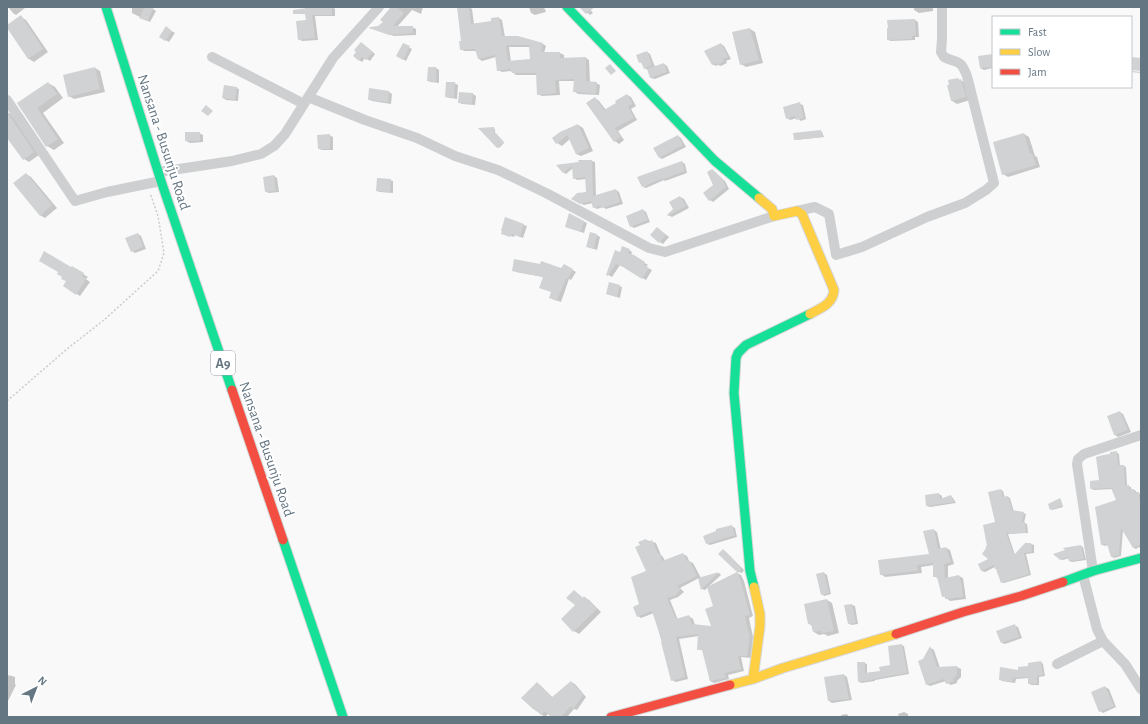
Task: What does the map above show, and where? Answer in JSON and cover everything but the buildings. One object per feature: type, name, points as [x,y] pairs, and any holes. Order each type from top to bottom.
[{"type":"street","name":"Nansana - Busunju Road","points":[[106,7],[160,176],[343,717]]},
{"type":"street","points":[[7,100],[75,201],[107,192],[146,184],[160,176],[261,154],[274,146],[286,134],[333,58],[379,7]]},
{"type":"street","points":[[567,7],[715,160],[772,209],[774,216]]},
{"type":"street","points":[[212,57],[306,100],[417,138],[455,156],[498,170],[546,193],[649,248],[665,252],[774,216],[815,207],[829,214],[836,255],[862,247],[927,217],[965,203],[986,190],[994,183],[967,76],[963,66],[959,62],[944,57],[941,52],[942,7]]},
{"type":"street","points":[[752,679],[760,626],[760,614],[750,571],[734,393],[736,358],[738,353],[746,345],[827,305],[832,299],[834,294],[833,287],[802,214],[797,211]]},
{"type":"street","points":[[1093,571],[1077,464],[1078,459],[1084,454],[1141,435]]},
{"type":"street","points":[[612,717],[752,679],[963,612],[1021,596],[1093,571],[1141,558]]},
{"type":"street","points":[[1083,575],[1097,629],[1103,641],[1125,664],[1141,689]]},
{"type":"street","points":[[1057,664],[1103,641]]},
{"type":"path","points":[[7,401],[67,349],[104,320],[158,270],[164,253],[158,216],[146,184]]},
{"type":"traffic: fast","points":[[106,7],[161,181],[232,390]]},
{"type":"traffic: fast","points":[[567,7],[715,161],[759,198]]},
{"type":"traffic: fast","points":[[754,587],[750,571],[734,393],[736,358],[738,353],[746,345],[810,314]]},
{"type":"traffic: fast","points":[[283,540],[343,717]]},
{"type":"traffic: fast","points":[[1063,582],[1093,571],[1141,558]]},
{"type":"traffic: slow","points":[[759,198],[772,209],[774,216],[797,211],[802,214],[834,290],[829,302],[810,314]]},
{"type":"traffic: slow","points":[[753,679],[760,626],[760,614],[754,587]]},
{"type":"traffic: slow","points":[[730,685],[896,634]]},
{"type":"traffic: jam","points":[[232,390],[283,540]]},
{"type":"traffic: jam","points":[[896,634],[1063,582]]},
{"type":"traffic: jam","points":[[611,717],[730,685]]}]
